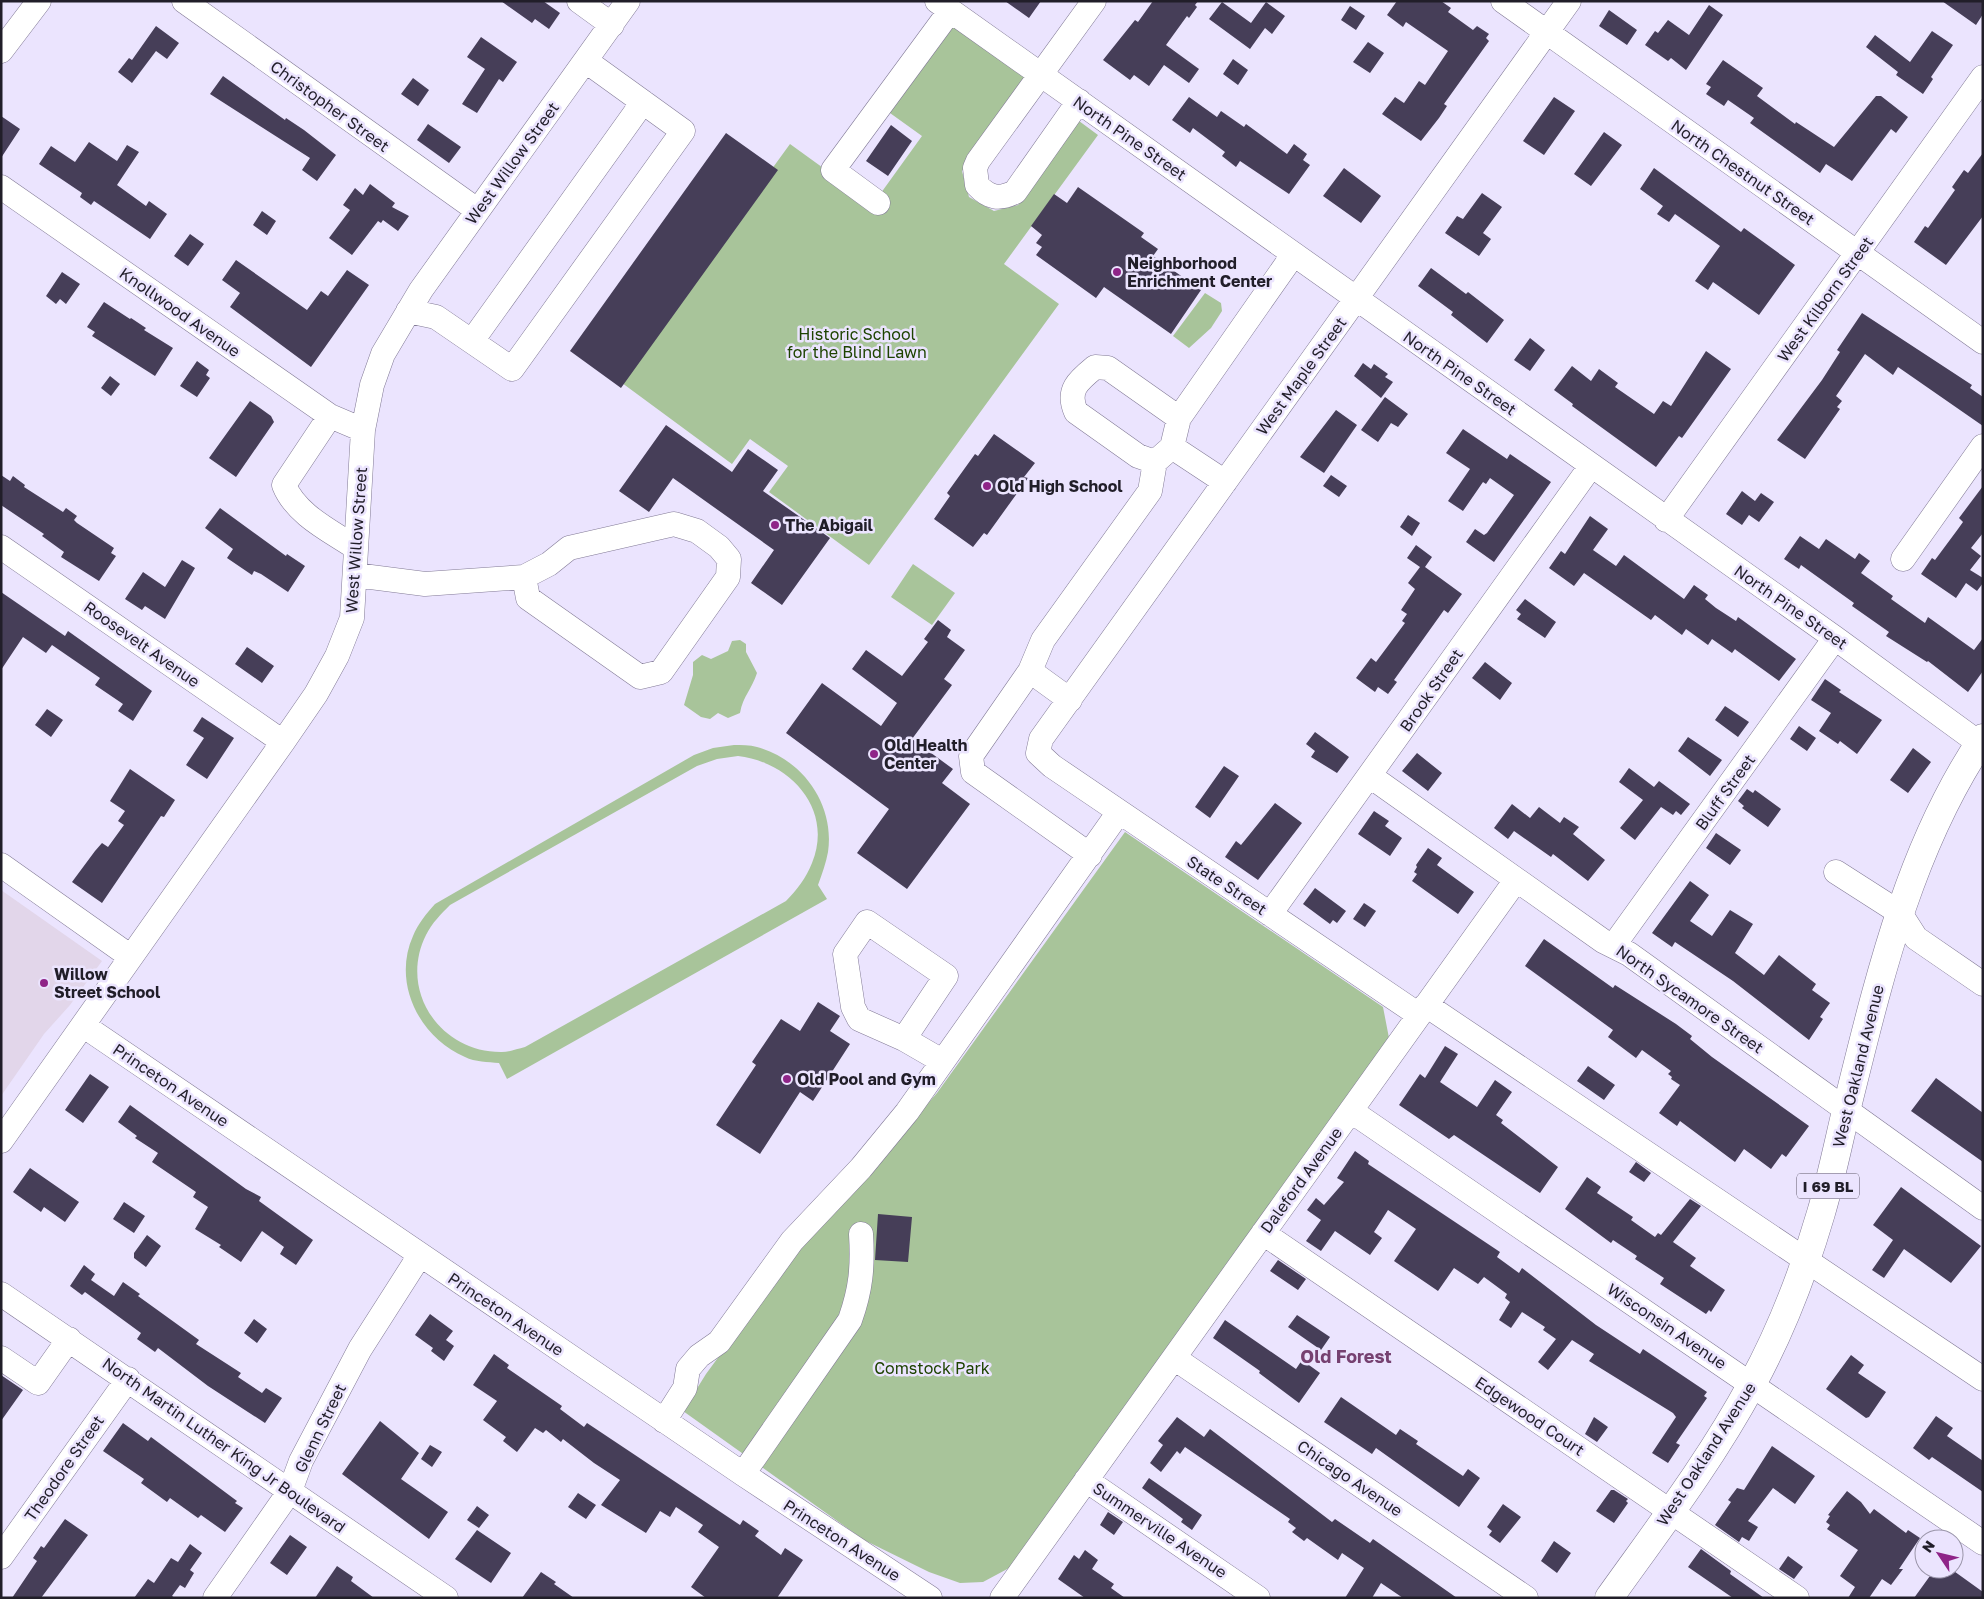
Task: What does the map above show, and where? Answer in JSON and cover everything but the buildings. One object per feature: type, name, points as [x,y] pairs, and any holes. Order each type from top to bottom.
[{"type":"main road","name":"West Oakland Avenue","points":[[1609,1598],[1713,1450],[1752,1384],[1775,1337],[1822,1212],[1884,962],[1900,913],[1924,847],[1941,812],[1981,742]]},
{"type":"street","points":[[1,51],[39,1]]},
{"type":"street","name":"Christopher Street","points":[[184,1],[476,210]]},
{"type":"street","points":[[579,1],[612,25]]},
{"type":"street","name":"West Willow Street","points":[[1,1141],[84,1026],[316,694],[346,637],[352,618],[363,430],[372,384],[383,354],[408,311],[476,210],[628,1]]},
{"type":"street","points":[[1079,101],[1015,192],[999,198],[992,197],[983,192],[977,185],[975,177],[978,161],[1094,1]]},
{"type":"street","name":"North Chestnut Street","points":[[1503,1],[1983,342]]},
{"type":"street","name":"West Maple Street","points":[[1038,753],[1041,739],[1569,1]]},
{"type":"street","points":[[878,202],[833,170],[943,6]]},
{"type":"street","name":"North Pine Street","points":[[943,6],[1981,742]]},
{"type":"street","points":[[408,311],[436,317],[512,369],[683,131],[586,61]]},
{"type":"street","name":"West Kilborn Street","points":[[1666,520],[1983,77]]},
{"type":"street","points":[[472,341],[643,102]]},
{"type":"street","name":"Knollwood Avenue","points":[[1,187],[330,416],[363,430]]},
{"type":"street","points":[[1090,855],[973,772],[970,756],[1030,671],[1043,640],[1150,491],[1179,418],[1294,255]]},
{"type":"street","points":[[1179,418],[1108,368],[1095,367],[1083,377],[1072,393],[1071,402],[1076,412],[1138,456],[1164,454],[1226,482]]},
{"type":"street","points":[[330,416],[284,485],[289,498],[304,513],[356,548]]},
{"type":"street","points":[[1903,559],[1983,446]]},
{"type":"street","name":"Brook Street","points":[[1270,914],[1590,466]]},
{"type":"street","points":[[355,575],[425,584],[524,577],[550,564],[569,548],[674,524],[697,531],[719,547],[729,558],[728,577],[661,672],[640,677],[528,598],[524,577]]},
{"type":"street","name":"Roosevelt Avenue","points":[[1,547],[283,742]]},
{"type":"street","name":"Bluff Street","points":[[1614,945],[1835,638]]},
{"type":"street","points":[[1030,671],[1070,700]]},
{"type":"street","name":"State Street","points":[[1038,753],[1052,766],[1270,914],[1422,1010],[1805,1259],[1983,1379]]},
{"type":"street","name":"North Sycamore Street","points":[[1370,776],[1603,941],[1614,945],[1983,1208]]},
{"type":"street","points":[[664,1421],[685,1388],[688,1369],[693,1362],[719,1342],[792,1241],[861,1168],[907,1112],[1119,812]]},
{"type":"street","points":[[1,865],[131,957]]},
{"type":"street","points":[[1836,872],[1900,913],[1916,938],[1983,984]]},
{"type":"street","name":"Daleford Avenue","points":[[1002,1598],[1516,880]]},
{"type":"street","points":[[904,1039],[946,976],[867,922],[845,954],[853,1007],[859,1019],[904,1039],[942,1061]]},
{"type":"street","name":"Princeton Avenue","points":[[84,1026],[664,1421],[930,1598]]},
{"type":"street","name":"Wisconsin Avenue","points":[[1351,1111],[1983,1543]]},
{"type":"street","name":"Edgewood Court","points":[[1263,1233],[1797,1598]]},
{"type":"street","points":[[743,1474],[850,1320],[858,1300],[863,1269],[861,1234]]},
{"type":"street","name":"Glenn Street","points":[[216,1598],[290,1491],[301,1461],[360,1349],[420,1255]]},
{"type":"street","name":"North Martin Luther King Jr Boulevard","points":[[1,1294],[446,1598]]},
{"type":"street","points":[[1,1358],[38,1383],[69,1339]]},
{"type":"street","name":"Chicago Avenue","points":[[1174,1358],[1526,1598]]},
{"type":"street","name":"Theodore Street","points":[[1,1557],[128,1379]]},
{"type":"street","name":"Summerville Avenue","points":[[1086,1480],[1258,1598]]},
{"type":"shaded area","name":"Willow Street School","points":[[1,890],[102,961],[70,1005],[44,1034],[1,1096]]},
{"type":"green space","name":"Historic School for the Blind Lawn","points":[[950,16],[1032,75],[962,171],[969,197],[994,211],[1018,205],[1079,121],[1098,135],[1004,264],[1059,304],[869,565],[769,492],[788,466],[750,439],[732,464],[618,380],[790,144],[873,204],[922,136],[883,108]]},
{"type":"green space","points":[[1205,293],[1221,303],[1222,311],[1211,328],[1189,348],[1173,336]]},
{"type":"green space","points":[[913,564],[955,593],[932,625],[891,597]]},
{"type":"green space","points":[[740,640],[746,644],[746,652],[757,673],[743,702],[740,713],[728,718],[718,713],[710,719],[701,717],[684,705],[693,675],[693,662],[702,655],[711,659],[728,651],[732,641]]},
{"type":"green space","points":[[748,745],[773,753],[801,773],[812,786],[826,817],[829,834],[828,852],[818,885],[827,899],[507,1079],[499,1063],[469,1059],[449,1048],[435,1036],[423,1022],[414,1007],[408,990],[406,972],[407,954],[413,936],[422,919],[435,904],[694,755],[713,748]],"holes":[[[738,756],[757,760],[775,768],[790,778],[803,792],[812,807],[817,824],[817,843],[812,863],[801,884],[786,901],[525,1047],[505,1052],[480,1050],[460,1042],[444,1030],[431,1015],[422,997],[417,977],[419,956],[428,931],[450,905],[697,766],[717,759]]]},
{"type":"green space","name":"Comstock Park","points":[[1125,832],[1383,1007],[1389,1038],[1011,1567],[983,1582],[960,1583],[929,1572],[864,1540],[683,1411],[706,1374],[792,1257],[937,1093]]},
{"type":"place","name":"Neighborhood Enrichment Center","points":[[1117,272]]},
{"type":"place","name":"Old High School","points":[[987,486]]},
{"type":"place","name":"The Abigail","points":[[775,525]]},
{"type":"place","name":"Old Health Center","points":[[874,754]]},
{"type":"place","name":"Willow Street School","points":[[44,983]]},
{"type":"place","name":"Old Pool and Gym","points":[[787,1079]]},
{"type":"district","name":"Old Forest","points":[[1346,1356]]}]
